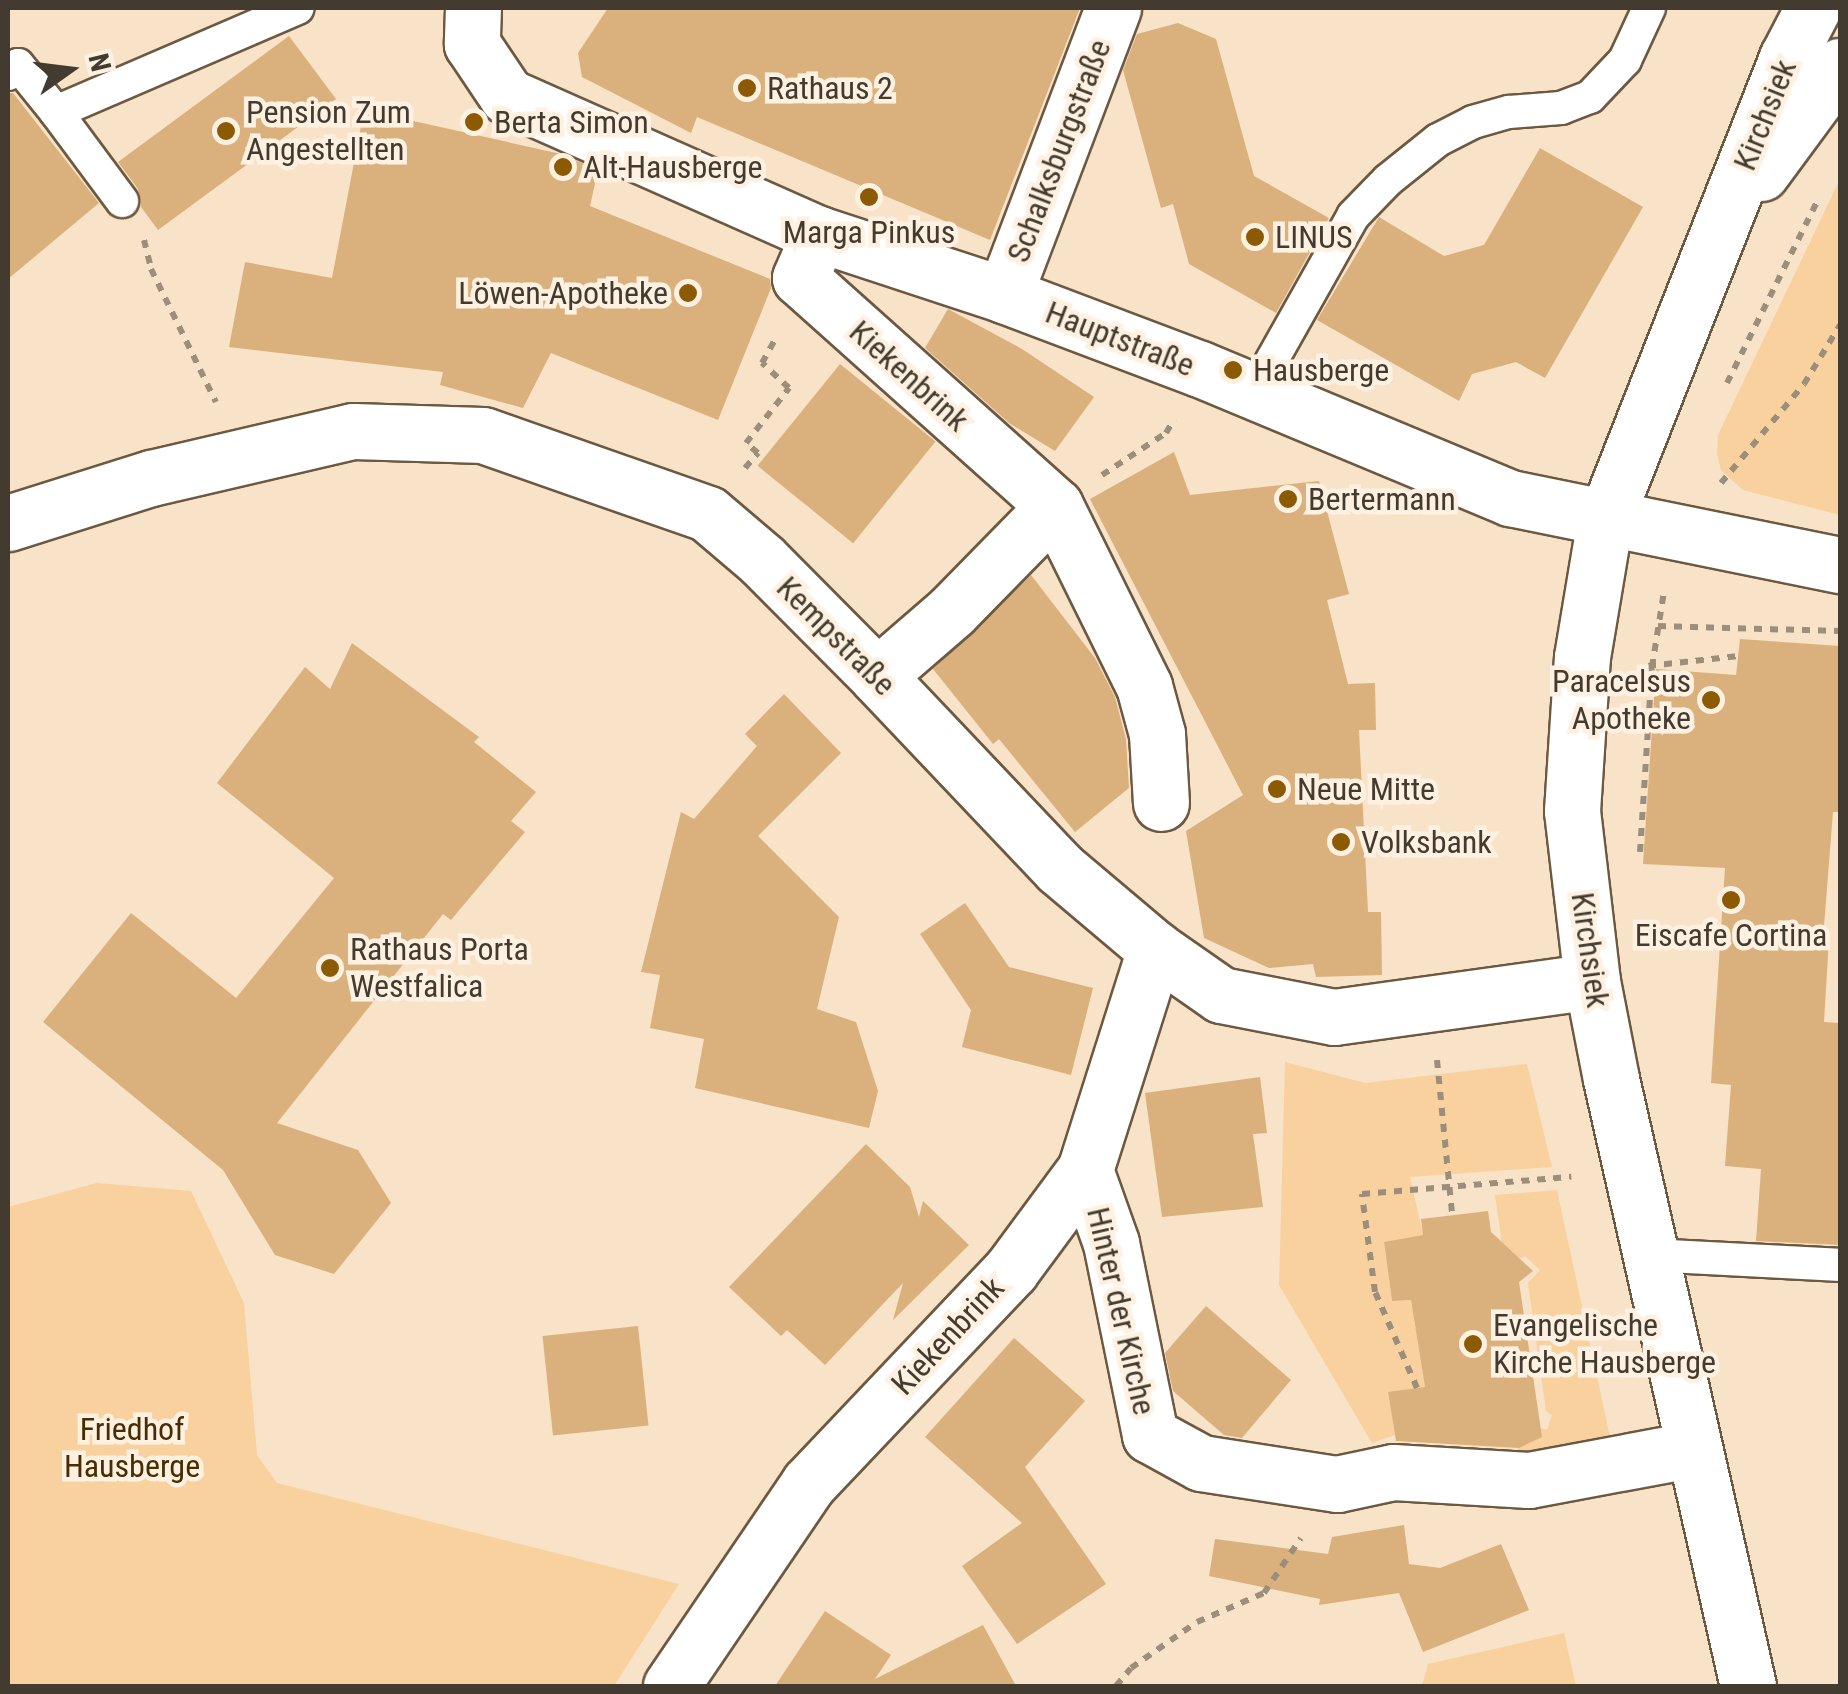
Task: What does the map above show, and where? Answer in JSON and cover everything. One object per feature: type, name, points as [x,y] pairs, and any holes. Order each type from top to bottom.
[{"type":"street","name":"Hauptstraße","points":[[473,8],[472,44],[507,96],[809,256],[1004,295],[1200,369],[1510,498],[1604,520],[1840,564]]},
{"type":"street","name":"Schalksburgstraße","points":[[1004,295],[1114,8]]},
{"type":"street","name":"Kirchsiek","points":[[1748,1686],[1592,980],[1572,811],[1582,656],[1604,520],[1786,58],[1813,8]]},
{"type":"street","name":"Kirchsiek","points":[[1722,224],[1840,66]]},
{"type":"street","name":"Kiekenbrink","points":[[809,256],[1055,506],[1144,686],[1157,734],[1161,802]]},
{"type":"street","name":"Kempstraße","points":[[8,524],[151,478],[353,431],[484,435],[708,514],[762,560],[1060,868],[1155,949],[1222,995],[1334,1017],[1592,980]]},
{"type":"street","points":[[877,676],[952,612],[1055,506]]},
{"type":"street","name":"Kiekenbrink","points":[[671,1686],[809,1483],[1011,1270],[1085,1170],[1155,949]]},
{"type":"street","name":"Hinter der Kirche","points":[[1085,1170],[1111,1243],[1150,1435],[1200,1464],[1337,1484],[1394,1472],[1529,1480],[1694,1448]]},
{"type":"lane","points":[[56,112],[298,8]]},
{"type":"lane","points":[[1254,392],[1352,216],[1388,180],[1438,140],[1473,122],[1509,112],[1561,108],[1590,97],[1625,60],[1649,8]]},
{"type":"lane","points":[[8,74],[18,65],[122,202]]},
{"type":"lane","points":[[1651,1255],[1840,1265]]},
{"type":"path","points":[[708,514],[758,453],[746,442],[789,388],[762,363],[778,340],[764,325],[809,256]]},
{"type":"path","points":[[151,269],[243,457]]},
{"type":"path","points":[[1675,534],[1804,384],[1840,324]]},
{"type":"path","points":[[1055,506],[1166,433],[1200,369]]},
{"type":"path","points":[[1738,656],[1652,667],[1657,626],[1840,631]]},
{"type":"path","points":[[1432,1005],[1452,1213]]},
{"type":"path","points":[[1418,1388],[1375,1292],[1362,1194],[1632,1172]]},
{"type":"path","points":[[1116,1686],[1130,1668],[1197,1622],[1264,1593]]},
{"type":"green space","points":[[1840,179],[1840,515],[1743,490],[1721,470],[1717,454],[1718,435]]},
{"type":"green space","points":[[1285,1062],[1365,1083],[1527,1064],[1552,1167],[1410,1177],[1423,1235],[1384,1243],[1392,1301],[1411,1300],[1425,1387],[1388,1393],[1395,1435],[1372,1443],[1279,1285]]},
{"type":"green space","name":"Friedhof Hausberge","points":[[97,1183],[191,1191],[244,1303],[257,1455],[277,1483],[679,1584],[614,1686],[8,1686],[8,1207]]},
{"type":"green space","points":[[1557,1190],[1611,1442],[1519,1457],[1517,1443],[1535,1426],[1547,1430],[1552,1415],[1546,1411],[1528,1283],[1540,1270],[1525,1256],[1505,1265],[1495,1195]]},
{"type":"green space","points":[[1564,1633],[1576,1686],[1422,1686],[1428,1664]]},
{"type":"building","points":[[608,8],[1080,8],[990,240],[697,117],[691,133],[582,77],[578,53]]},
{"type":"building","points":[[1178,23],[1216,39],[1254,176],[1329,218],[1276,313],[1189,264],[1173,204],[1161,208],[1123,70],[1137,34]]},
{"type":"building","name":"Pension Zum Angestellten","points":[[289,36],[336,99],[158,230],[141,207],[138,189],[118,162]]},
{"type":"building","points":[[8,93],[13,93],[99,203],[8,279]]},
{"type":"building","points":[[364,110],[561,154],[598,170],[590,206],[770,279],[771,288],[718,420],[551,353],[523,408],[440,385],[443,372],[229,347],[245,262],[332,278]]},
{"type":"building","points":[[1540,148],[1643,207],[1545,378],[1516,362],[1472,374],[1459,401],[1317,320],[1379,217],[1444,256],[1484,245]]},
{"type":"building","points":[[948,309],[1022,349],[1094,397],[1055,451],[1009,423],[925,348]]},
{"type":"building","points":[[840,364],[936,441],[853,543],[758,466]]},
{"type":"building","name":"Neue Mitte","points":[[1174,452],[1190,495],[1319,481],[1349,594],[1327,600],[1348,684],[1375,683],[1376,730],[1359,730],[1368,912],[1381,912],[1382,975],[1316,977],[1313,964],[1269,968],[1204,938],[1186,831],[1243,795],[1090,499]]},
{"type":"building","points":[[1031,575],[1095,658],[1115,697],[1126,739],[1129,788],[1075,832],[999,739],[993,744],[933,669]]},
{"type":"building","points":[[1740,639],[1840,646],[1840,812],[1833,812],[1823,939],[1829,939],[1824,1022],[1840,1023],[1840,1245],[1756,1241],[1761,1169],[1725,1166],[1731,1085],[1711,1083],[1725,868],[1643,864],[1656,669],[1736,675]]},
{"type":"building","name":"Rathaus Porta Westfalica","points":[[352,643],[479,737],[474,742],[536,792],[511,821],[525,832],[451,920],[443,914],[277,1123],[358,1150],[391,1203],[334,1274],[275,1255],[223,1170],[43,1022],[131,913],[236,998],[334,878],[217,783],[305,667],[330,689]]},
{"type":"building","points":[[784,694],[841,753],[758,836],[839,917],[817,1009],[856,1022],[878,1091],[869,1128],[695,1088],[704,1039],[650,1028],[660,975],[641,972],[681,812],[694,819],[757,746],[745,734]]},
{"type":"building","points":[[965,903],[1009,967],[1093,988],[1071,1075],[962,1047],[971,1010],[920,934]]},
{"type":"building","points":[[1260,1077],[1267,1133],[1253,1134],[1263,1207],[1162,1217],[1145,1093]]},
{"type":"building","points":[[866,1144],[910,1187],[919,1217],[923,1201],[969,1245],[893,1320],[903,1283],[825,1365],[787,1330],[781,1336],[729,1287]]},
{"type":"building","name":"Evangelische Kirche Hausberge","points":[[1488,1211],[1491,1232],[1533,1271],[1519,1282],[1542,1437],[1519,1448],[1396,1441],[1388,1392],[1425,1387],[1411,1300],[1392,1301],[1384,1242],[1423,1235],[1421,1219]]},
{"type":"building","points":[[1206,1306],[1291,1380],[1242,1438],[1224,1435],[1173,1391],[1165,1353]]},
{"type":"building","points":[[638,1326],[648,1425],[553,1435],[543,1336]]},
{"type":"building","points":[[1014,1338],[1085,1401],[1025,1467],[1106,1584],[1017,1644],[962,1566],[1022,1523],[925,1437]]},
{"type":"building","points":[[1404,1525],[1409,1564],[1440,1568],[1501,1544],[1529,1610],[1423,1652],[1399,1593],[1319,1605],[1320,1599],[1209,1576],[1215,1539],[1328,1554],[1332,1537]]},
{"type":"building","points":[[825,1611],[891,1655],[875,1679],[983,1625],[1016,1686],[775,1686]]},
{"type":"place","name":"Rathaus 2","points":[[747,88]]},
{"type":"place","name":"Berta Simon","points":[[474,122]]},
{"type":"place","name":"Pension Zum Angestellten","points":[[226,131]]},
{"type":"place","name":"Alt-Hausberge","points":[[563,167]]},
{"type":"place","name":"Marga Pinkus","points":[[869,197]]},
{"type":"place","name":"LINUS","points":[[1255,237]]},
{"type":"place","name":"Löwen-Apotheke","points":[[688,293]]},
{"type":"place","name":"Hausberge","points":[[1233,370]]},
{"type":"place","name":"Bertermann","points":[[1288,499]]},
{"type":"place","name":"Paracelsus Apotheke","points":[[1711,700]]},
{"type":"place","name":"Neue Mitte","points":[[1277,789]]},
{"type":"place","name":"Volksbank","points":[[1341,842]]},
{"type":"place","name":"Eiscafe Cortina","points":[[1731,900]]},
{"type":"place","name":"Rathaus Porta Westfalica","points":[[330,968]]},
{"type":"place","name":"Evangelische Kirche Hausberge","points":[[1473,1344]]}]
